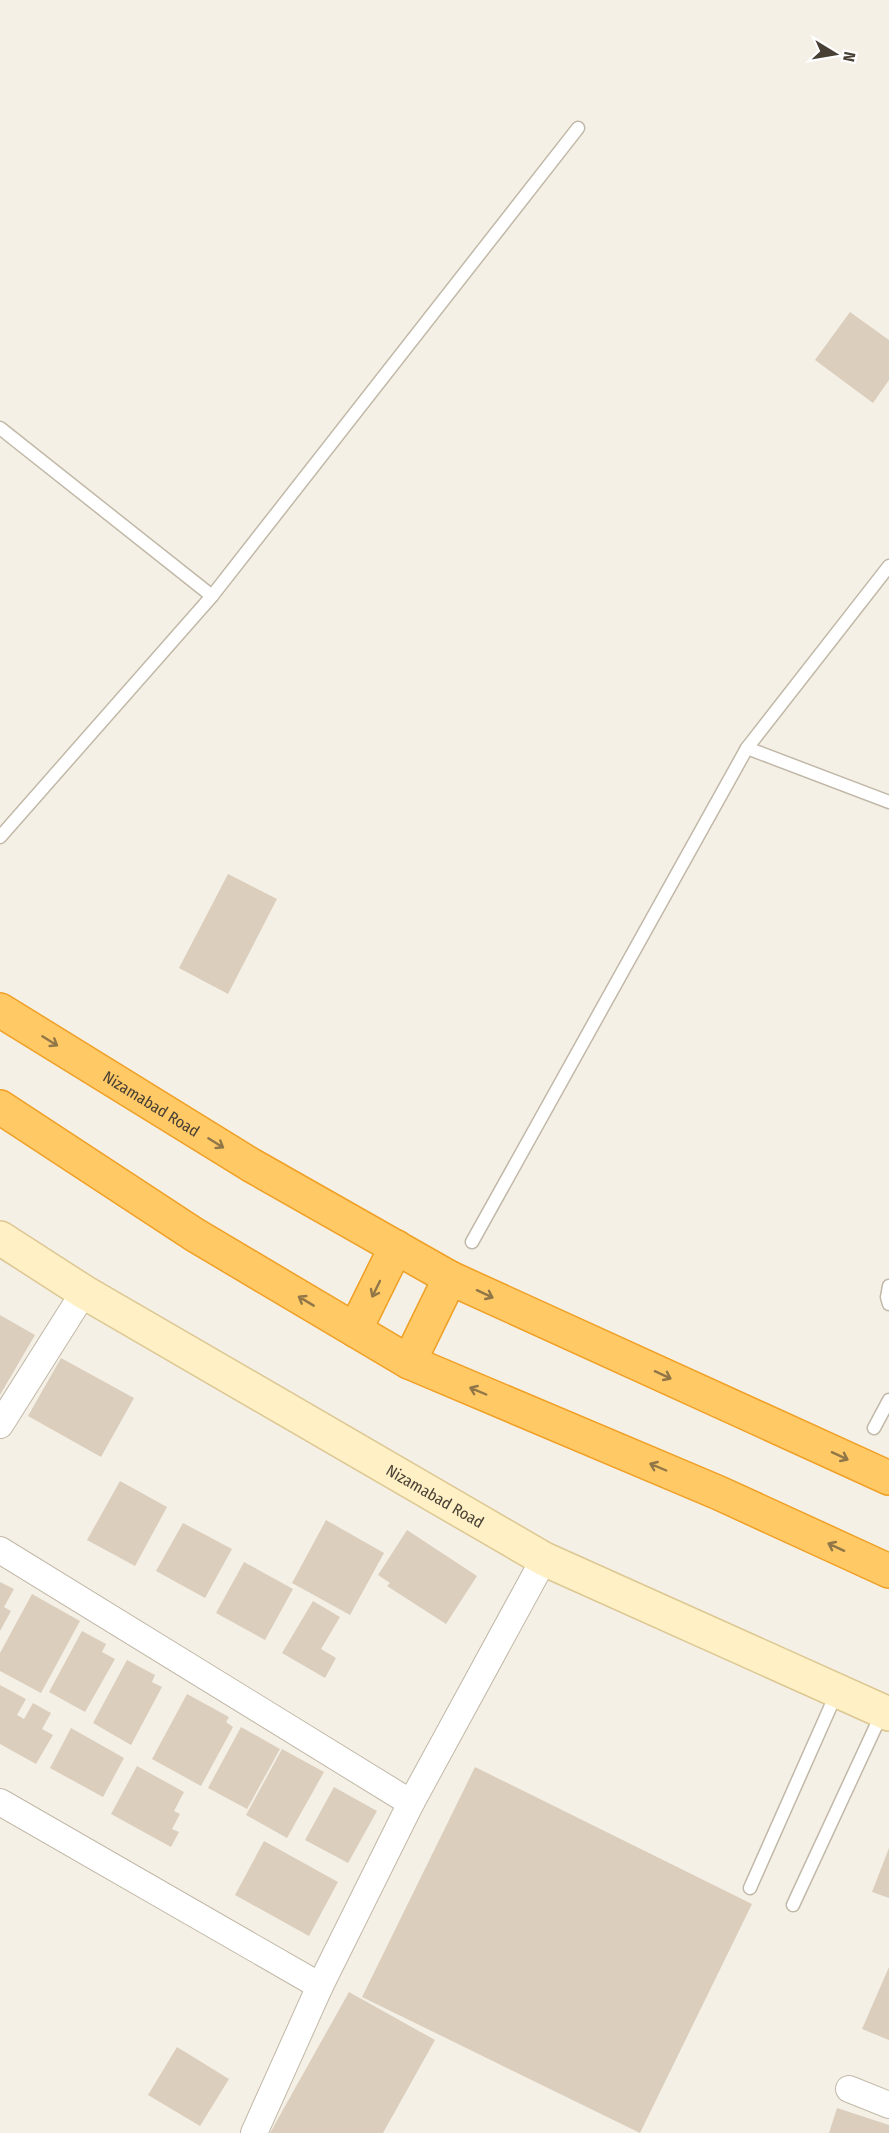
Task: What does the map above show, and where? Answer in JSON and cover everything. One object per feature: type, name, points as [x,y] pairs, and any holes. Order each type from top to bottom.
[{"type":"highway","name":"Nizamabad Road","points":[[0,1010],[251,1165],[450,1278],[889,1478]]},
{"type":"highway","points":[[0,1107],[195,1235],[408,1362],[719,1493],[889,1571]]},
{"type":"highway","points":[[355,1330],[396,1247]]},
{"type":"highway","points":[[408,1362],[450,1278]]},
{"type":"main road","name":"Nizamabad Road","points":[[0,1238],[84,1292],[544,1559],[886,1713]]},
{"type":"street","points":[[0,1425],[84,1292]]},
{"type":"street","points":[[0,1550],[411,1803]]},
{"type":"street","points":[[254,2133],[320,1986],[411,1803],[544,1559]]},
{"type":"street","points":[[0,1802],[320,1986]]},
{"type":"street","points":[[849,2089],[889,2105]]},
{"type":"lane","points":[[0,837],[212,596],[578,128]]},
{"type":"lane","points":[[0,428],[212,596]]},
{"type":"lane","points":[[472,1242],[747,748],[889,566]]},
{"type":"lane","points":[[747,748],[889,802]]},
{"type":"lane","points":[[889,1286],[887,1297],[889,1304]]},
{"type":"lane","points":[[874,1428],[889,1400]]},
{"type":"lane","points":[[750,1888],[837,1692]]},
{"type":"lane","points":[[793,1905],[886,1713]]},
{"type":"building","points":[[850,312],[889,340],[889,380],[873,403],[815,360]]},
{"type":"building","points":[[228,874],[277,899],[228,994],[179,968]]},
{"type":"building","points":[[0,1315],[35,1335],[0,1395]]},
{"type":"building","points":[[61,1358],[134,1398],[101,1457],[28,1416]]},
{"type":"building","points":[[120,1481],[167,1507],[135,1566],[87,1540]]},
{"type":"building","points":[[326,1520],[384,1553],[350,1615],[292,1583]]},
{"type":"building","points":[[183,1523],[232,1549],[205,1598],[156,1571]]},
{"type":"building","points":[[407,1530],[477,1576],[446,1624],[387,1586],[390,1583],[378,1575]]},
{"type":"building","points":[[244,1562],[293,1589],[265,1640],[216,1613]]},
{"type":"building","points":[[0,1582],[14,1589],[4,1607],[11,1611],[0,1631]]},
{"type":"building","points":[[32,1594],[80,1621],[41,1693],[0,1671],[0,1653]]},
{"type":"building","points":[[313,1601],[340,1617],[321,1649],[336,1658],[325,1678],[282,1653]]},
{"type":"building","points":[[82,1631],[106,1644],[102,1652],[115,1659],[85,1712],[49,1692]]},
{"type":"building","points":[[127,1660],[155,1675],[152,1682],[162,1687],[131,1745],[93,1723]]},
{"type":"building","points":[[0,1685],[26,1699],[17,1715],[24,1719],[33,1703],[51,1713],[42,1729],[53,1735],[36,1764],[0,1744]]},
{"type":"building","points":[[187,1694],[229,1717],[226,1722],[233,1727],[201,1786],[152,1759]]},
{"type":"building","points":[[241,1727],[280,1749],[247,1809],[208,1788]]},
{"type":"building","points":[[71,1728],[124,1758],[103,1797],[50,1768]]},
{"type":"building","points":[[282,1749],[324,1772],[287,1838],[246,1815]]},
{"type":"building","points":[[137,1766],[184,1792],[174,1811],[180,1814],[172,1829],[179,1832],[171,1847],[111,1814]]},
{"type":"building","points":[[475,1767],[752,1904],[640,2133],[362,1997]]},
{"type":"building","points":[[334,1787],[377,1811],[348,1863],[305,1840]]},
{"type":"building","points":[[264,1841],[338,1882],[309,1936],[235,1895]]},
{"type":"building","points":[[889,1848],[889,1898],[872,1892]]},
{"type":"building","points":[[889,1967],[889,2040],[862,2029]]},
{"type":"building","points":[[349,1992],[435,2040],[383,2133],[270,2133]]},
{"type":"building","points":[[177,2047],[229,2079],[200,2126],[148,2095]]},
{"type":"building","points":[[837,2108],[889,2125],[889,2133],[829,2133]]}]
